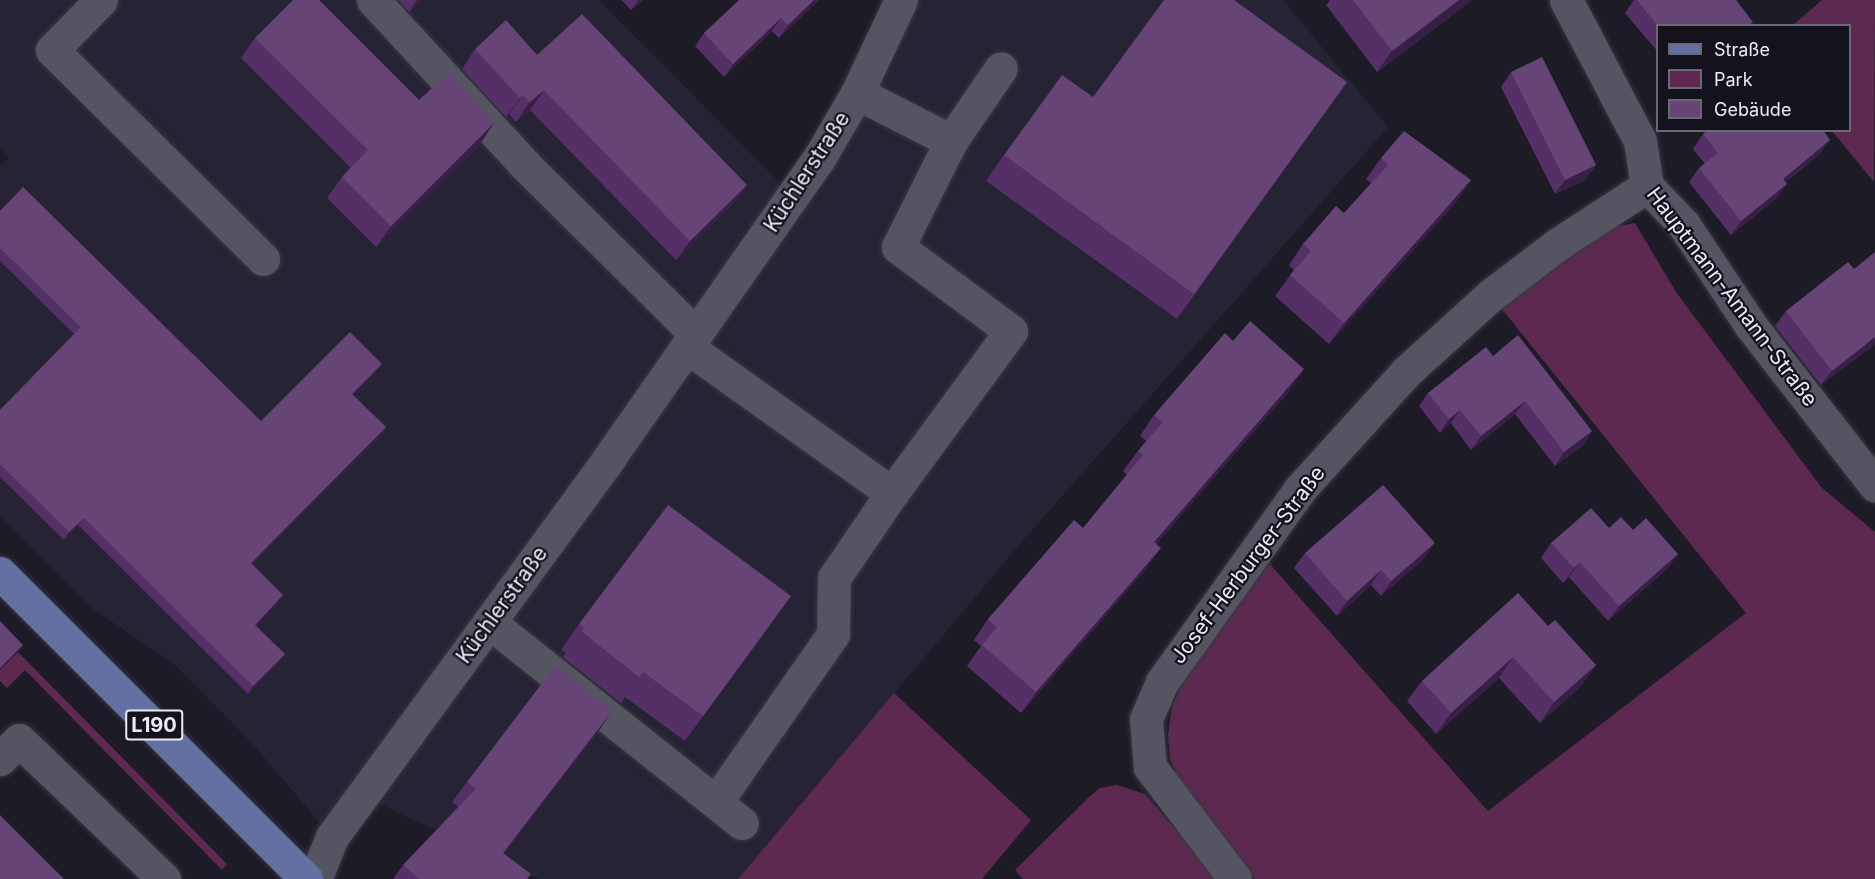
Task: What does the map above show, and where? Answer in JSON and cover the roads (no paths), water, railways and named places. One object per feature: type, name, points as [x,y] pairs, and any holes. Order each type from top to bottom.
[{"type":"main road","name":"L190","points":[[0,573],[306,879]]},
{"type":"street","points":[[101,0],[52,50],[262,259]]},
{"type":"street","points":[[373,0],[525,165],[692,340],[892,493]]},
{"type":"street","name":"Küchlerstraße","points":[[315,879],[332,837],[692,340],[818,160],[857,93],[901,0]]},
{"type":"street","name":"Hauptmann-Amann-Straße","points":[[1566,0],[1640,141],[1647,186],[1684,225],[1750,326],[1875,485]]},
{"type":"street","points":[[716,802],[833,634],[834,578],[892,493],[1011,331],[897,246],[951,141],[1001,68]]},
{"type":"street","points":[[857,93],[951,141]]},
{"type":"street","name":"Josef-Herburger-Straße","points":[[1235,879],[1150,767],[1146,719],[1162,682],[1300,489],[1406,372],[1491,295],[1558,244],[1647,186]]},
{"type":"street","points":[[489,622],[742,823]]},
{"type":"street","points":[[0,759],[19,740],[164,879]]}]
